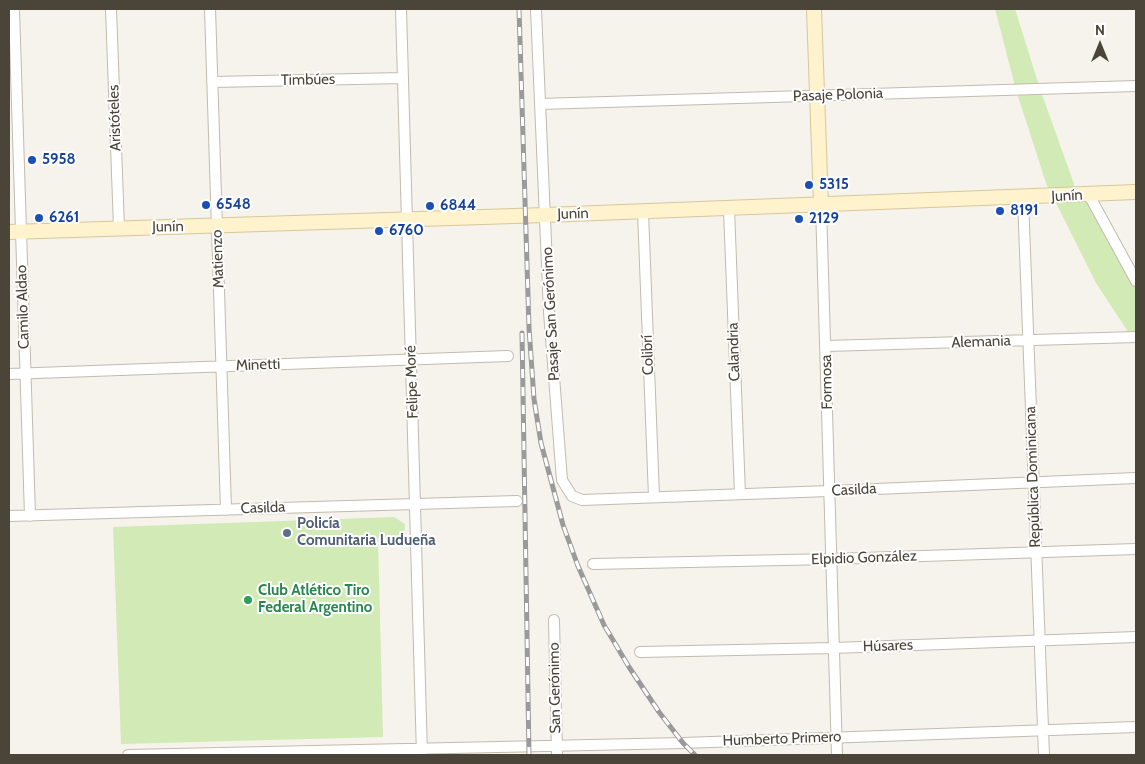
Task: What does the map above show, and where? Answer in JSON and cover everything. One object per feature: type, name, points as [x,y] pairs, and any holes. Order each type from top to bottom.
[{"type":"main road","name":"Formosa","points":[[814,9],[822,205]]},
{"type":"main road","name":"Junín","points":[[15,232],[729,209],[1136,192]]},
{"type":"street","name":"Camilo Aldao","points":[[14,9],[15,232],[26,373],[30,516]]},
{"type":"street","name":"Aristóteles","points":[[111,9],[120,228]]},
{"type":"street","name":"Matienzo","points":[[210,9],[226,510]]},
{"type":"street","name":"Felipe Moré","points":[[401,9],[422,752]]},
{"type":"street","name":"Pasaje San Gerónimo","points":[[536,9],[549,312],[562,480],[572,496]]},
{"type":"street","name":"Timbúes","points":[[212,82],[403,78]]},
{"type":"street","name":"Pasaje Polonia","points":[[540,104],[1136,86]]},
{"type":"street","points":[[1089,195],[1136,281]]},
{"type":"street","name":"República Dominicana","points":[[1023,198],[1044,755]]},
{"type":"street","name":"Formosa","points":[[822,205],[828,492],[832,559],[837,755]]},
{"type":"street","name":"Calandria","points":[[729,209],[740,494]]},
{"type":"street","name":"Colibrí","points":[[643,212],[654,497]]},
{"type":"street","name":"Alemania","points":[[826,346],[1136,337]]},
{"type":"street","name":"Minetti","points":[[9,374],[508,356]]},
{"type":"street","name":"Casilda","points":[[572,496],[582,500],[828,492],[1136,478]]},
{"type":"street","name":"Casilda","points":[[9,516],[517,501]]},
{"type":"street","name":"Elpidio González","points":[[593,564],[1136,550]]},
{"type":"street","name":"San Gerónimo","points":[[554,620],[557,750]]},
{"type":"street","name":"Húsares","points":[[640,652],[833,648],[1136,637]]},
{"type":"street","name":"Humberto Primero","points":[[128,755],[557,750],[683,743],[1136,727]]},
{"type":"green space","points":[[995,9],[1015,9],[1040,89],[1078,195],[1089,195],[1136,281],[1136,344],[1096,283],[1046,183],[1016,90]]},
{"type":"green space","name":"Club Atlético Tiro Federal Argentino","points":[[394,517],[405,524],[404,536],[378,538],[383,737],[121,744],[113,527]]},
{"type":"railway","points":[[519,9],[529,328],[534,399],[541,443],[563,525],[578,566],[604,625],[659,712],[695,755]]},
{"type":"railway","points":[[522,333],[529,755]]},
{"type":"place","name":"5958","points":[[32,160]]},
{"type":"place","name":"5315","points":[[809,185]]},
{"type":"place","name":"6548","points":[[206,205]]},
{"type":"place","name":"6844","points":[[430,206]]},
{"type":"place","name":"8191","points":[[1000,211]]},
{"type":"place","name":"6261","points":[[39,218]]},
{"type":"place","name":"2129","points":[[799,219]]},
{"type":"place","name":"6760","points":[[379,231]]},
{"type":"place","name":"Policía Comunitaria Ludueña","points":[[287,533]]},
{"type":"place","name":"Club Atlético Tiro Federal Argentino","points":[[248,600]]}]
